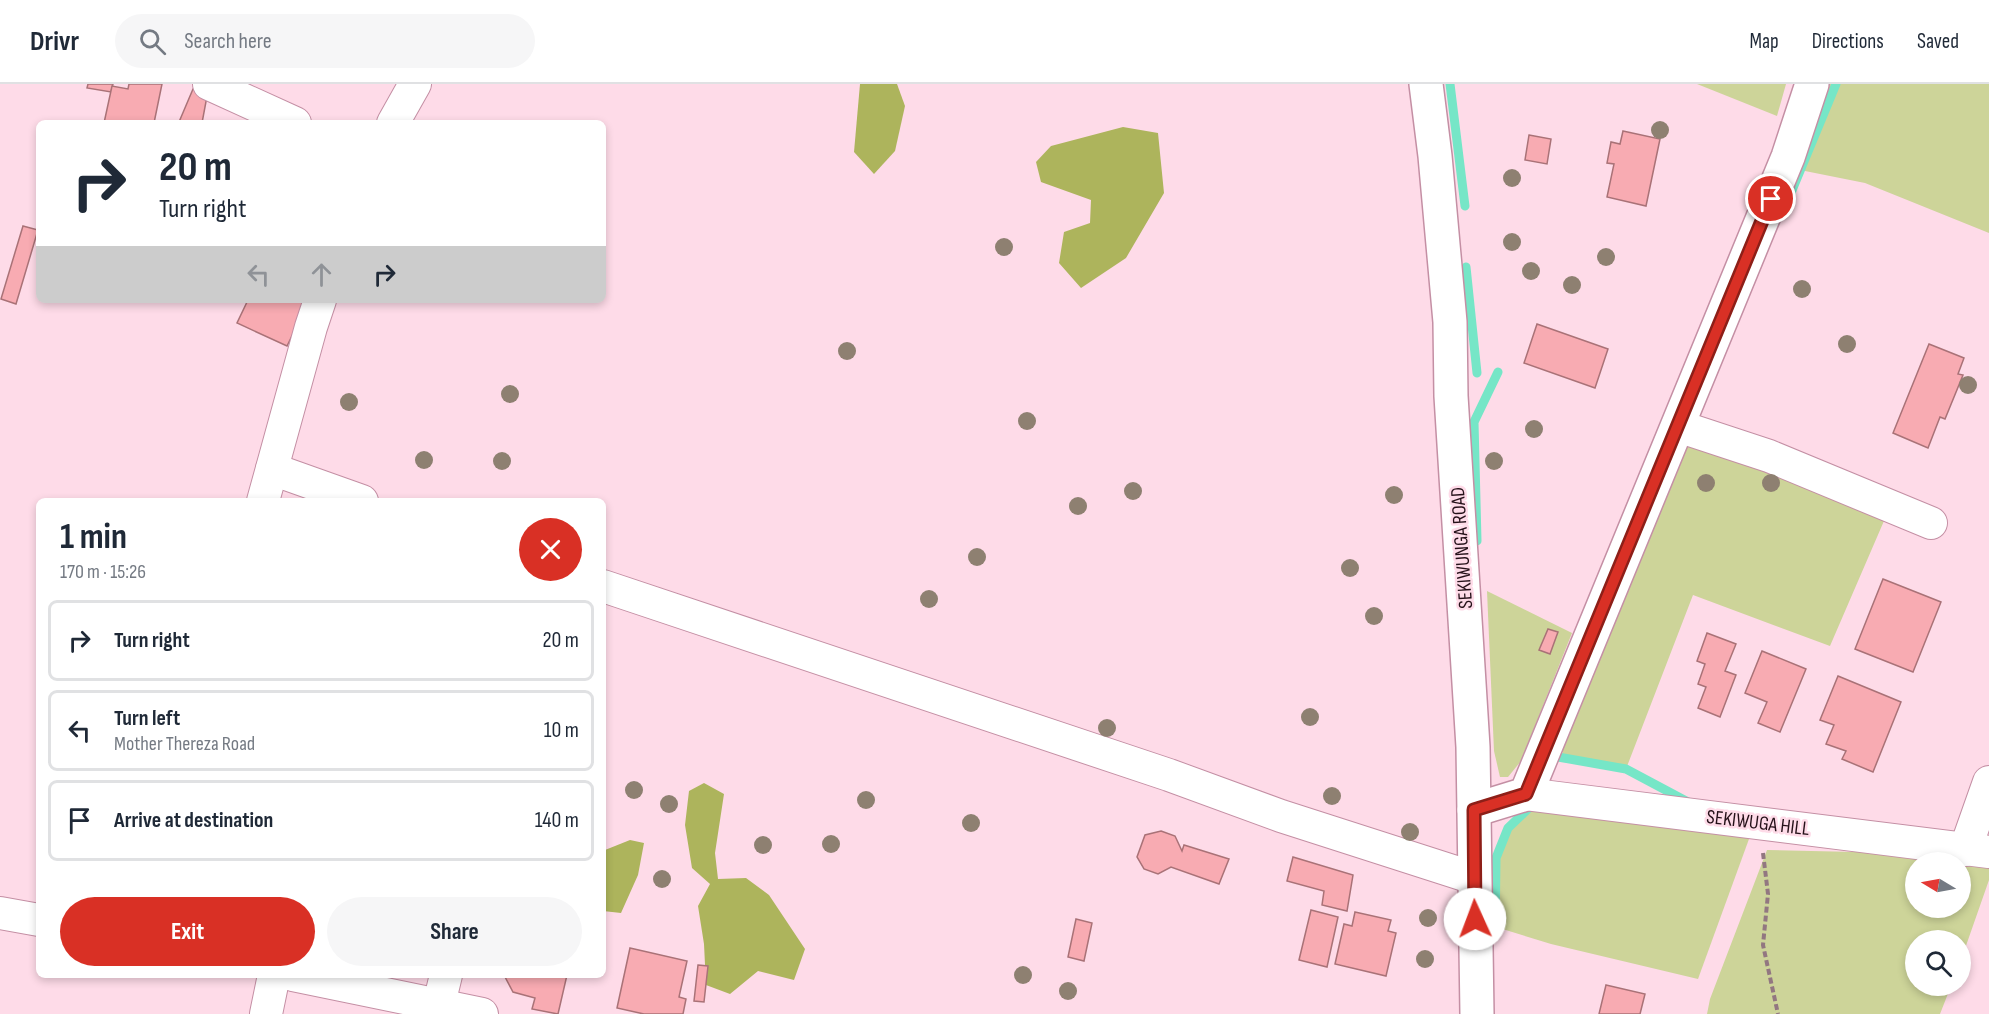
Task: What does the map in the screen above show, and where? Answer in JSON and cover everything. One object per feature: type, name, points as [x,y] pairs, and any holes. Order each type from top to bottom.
[{"type":"main road","name":"SEKIWUNGA ROAD","points":[[1426,84],[1450,322],[1451,396],[1473,747],[1477,1014]]},
{"type":"main road","points":[[1474,810],[1526,794],[1788,157],[1812,84]]},
{"type":"street","points":[[209,84],[288,120]]},
{"type":"street","points":[[394,120],[415,84]]},
{"type":"street","points":[[264,498],[319,303]]},
{"type":"street","points":[[1678,426],[1769,456],[1931,523]]},
{"type":"street","points":[[272,469],[354,498]]},
{"type":"street","points":[[606,587],[1169,775],[1281,816],[1474,878]]},
{"type":"street","points":[[1977,851],[1989,783]]},
{"type":"street","name":"SEKIWUGA HILL","points":[[1526,794],[1977,851]]},
{"type":"street","points":[[0,913],[36,919]]},
{"type":"street","points":[[266,1014],[273,978]]},
{"type":"street","points":[[323,978],[442,990],[482,1014]]},
{"type":"path","points":[[1759,823],[1768,894],[1763,945],[1778,1014]]},
{"type":"green space","points":[[860,84],[897,84],[905,106],[895,151],[874,174],[854,152]]},
{"type":"green space","points":[[1697,84],[1786,84],[1777,116]]},
{"type":"green space","points":[[1824,84],[1989,84],[1989,233],[1865,183],[1795,169]]},
{"type":"green space","points":[[1123,127],[1158,133],[1164,193],[1126,258],[1081,288],[1059,263],[1064,232],[1090,223],[1091,200],[1041,182],[1036,162],[1051,146]]},
{"type":"green space","points":[[1691,420],[1890,507],[1830,646],[1693,595],[1626,769],[1563,754],[1558,735]]},
{"type":"green space","points":[[1487,591],[1572,633],[1521,761],[1508,777],[1500,777],[1494,751]]},
{"type":"green space","points":[[704,783],[724,794],[715,853],[718,879],[746,878],[769,895],[805,949],[794,980],[758,971],[730,994],[706,985],[704,944],[698,906],[710,884],[692,868],[685,825],[689,791]]},
{"type":"green space","points":[[1539,799],[1753,828],[1698,979],[1551,944],[1496,927],[1496,858],[1508,828]]},
{"type":"green space","points":[[630,840],[644,843],[638,875],[621,913],[606,911],[606,850]]},
{"type":"green space","points":[[1767,850],[1905,853],[1905,918],[1971,918],[1971,855],[1989,855],[1989,880],[1971,931],[1905,930],[1905,996],[1947,996],[1940,1014],[1707,1014],[1710,999]]},
{"type":"building","points":[[88,84],[113,84],[111,92],[87,88]]},
{"type":"building","points":[[129,84],[162,84],[155,120],[105,120],[112,86],[128,89]]},
{"type":"building","points":[[193,89],[208,91],[203,120],[180,120]]},
{"type":"building","points":[[1623,131],[1660,139],[1646,206],[1607,197],[1614,164],[1607,163],[1611,142],[1620,144]]},
{"type":"building","points":[[1529,135],[1551,139],[1547,164],[1525,160]]},
{"type":"building","points":[[23,226],[36,229],[36,237],[16,304],[1,299]]},
{"type":"building","points":[[247,303],[308,303],[287,346],[237,323]]},
{"type":"building","points":[[1537,324],[1608,349],[1595,388],[1524,363]]},
{"type":"building","points":[[1929,344],[1964,358],[1958,374],[1963,375],[1945,419],[1940,417],[1928,448],[1893,433]]},
{"type":"building","points":[[1883,579],[1941,602],[1913,672],[1855,649]]},
{"type":"building","points":[[1548,629],[1558,632],[1550,654],[1539,650]]},
{"type":"building","points":[[1707,633],[1736,644],[1725,671],[1736,675],[1720,717],[1698,708],[1706,687],[1698,684],[1705,664],[1697,661]]},
{"type":"building","points":[[1762,651],[1806,669],[1780,732],[1758,723],[1767,702],[1745,693]]},
{"type":"building","points":[[1838,676],[1901,702],[1873,772],[1842,759],[1846,751],[1826,744],[1834,725],[1820,720]]},
{"type":"building","points":[[1161,831],[1175,836],[1182,851],[1184,845],[1229,859],[1219,884],[1171,867],[1158,874],[1144,869],[1137,857],[1145,835]]},
{"type":"building","points":[[1293,857],[1353,875],[1347,911],[1322,905],[1324,891],[1287,881]]},
{"type":"building","points":[[1311,910],[1338,917],[1327,967],[1299,960]]},
{"type":"building","points":[[1355,912],[1391,920],[1388,931],[1396,933],[1386,976],[1335,964],[1344,924],[1352,926]]},
{"type":"building","points":[[1076,919],[1092,923],[1084,961],[1068,957]]},
{"type":"building","points":[[630,948],[687,961],[679,997],[686,999],[683,1014],[644,1014],[617,1008]]},
{"type":"building","points":[[698,965],[708,966],[704,1002],[694,1001]]},
{"type":"building","points":[[506,978],[566,978],[558,1014],[532,1009],[535,998],[513,992]]},
{"type":"building","points":[[1606,985],[1645,994],[1640,1014],[1599,1014]]},
{"type":"waterway","points":[[1450,84],[1465,206]]},
{"type":"waterway","points":[[1783,212],[1836,84]]},
{"type":"waterway","points":[[1466,267],[1477,373]]},
{"type":"waterway","points":[[1477,541],[1474,422],[1498,372]]},
{"type":"waterway","points":[[1558,757],[1626,769],[1688,802]]},
{"type":"waterway","points":[[1495,935],[1496,858],[1508,828],[1533,804]]},
{"type":"route","points":[[1475,919],[1474,810],[1526,794],[1771,199]]}]
